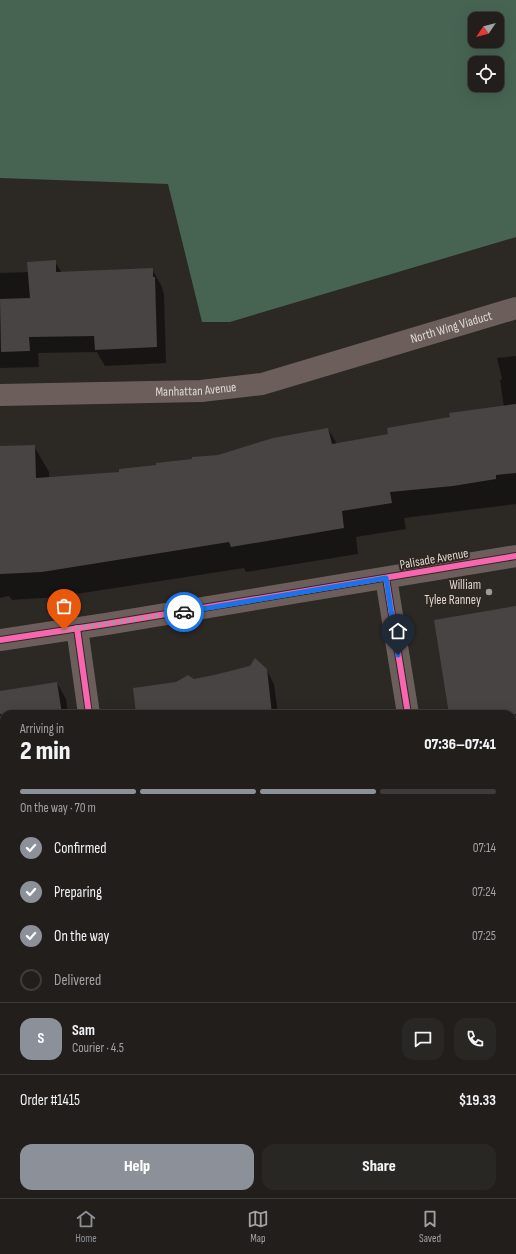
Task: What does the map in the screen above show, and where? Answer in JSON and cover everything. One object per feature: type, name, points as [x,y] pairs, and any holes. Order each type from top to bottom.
[{"type":"main road","name":"North Wing Viaduct","points":[[386,348],[516,308]]},
{"type":"main road","name":"Manhattan Avenue","points":[[0,395],[201,391],[262,384],[386,348]]},
{"type":"main road","name":"Palisade Avenue","points":[[0,640],[516,556]]},
{"type":"street","points":[[386,578],[407,710]]},
{"type":"street","points":[[77,628],[87,710]]},
{"type":"green space","points":[[0,0],[516,0],[516,237],[230,322],[202,322],[168,184],[0,178]]},
{"type":"building","points":[[56,260],[56,272],[153,268],[153,277],[155,277],[157,347],[95,350],[94,336],[29,337],[30,351],[1,352],[0,299],[30,298],[27,262]]},
{"type":"building","points":[[516,404],[516,473],[496,475],[496,479],[453,486],[390,492],[392,503],[342,511],[344,528],[231,547],[229,542],[42,572],[0,574],[0,446],[35,445],[36,478],[119,472],[119,469],[156,465],[156,463],[192,459],[192,457],[218,455],[273,438],[328,428],[332,444],[388,434],[387,428],[450,417],[449,413]]},
{"type":"building","points":[[516,606],[516,710],[448,710],[434,620]]},
{"type":"building","points":[[255,658],[267,669],[272,710],[136,710],[133,688],[176,682],[188,675],[194,679],[250,666]]},
{"type":"building","points":[[57,682],[61,710],[0,710],[0,691]]},
{"type":"cycle path","points":[[0,640],[106,624],[516,556]]},
{"type":"cycle path","points":[[386,578],[407,710]]},
{"type":"cycle path","points":[[77,628],[88,710]]},
{"type":"way so far","points":[[64,630],[184,612]]},
{"type":"place","name":"William Tylee Ranney","points":[[489,592]]},
{"type":"route","points":[[184,612],[386,578],[398,655]]}]
